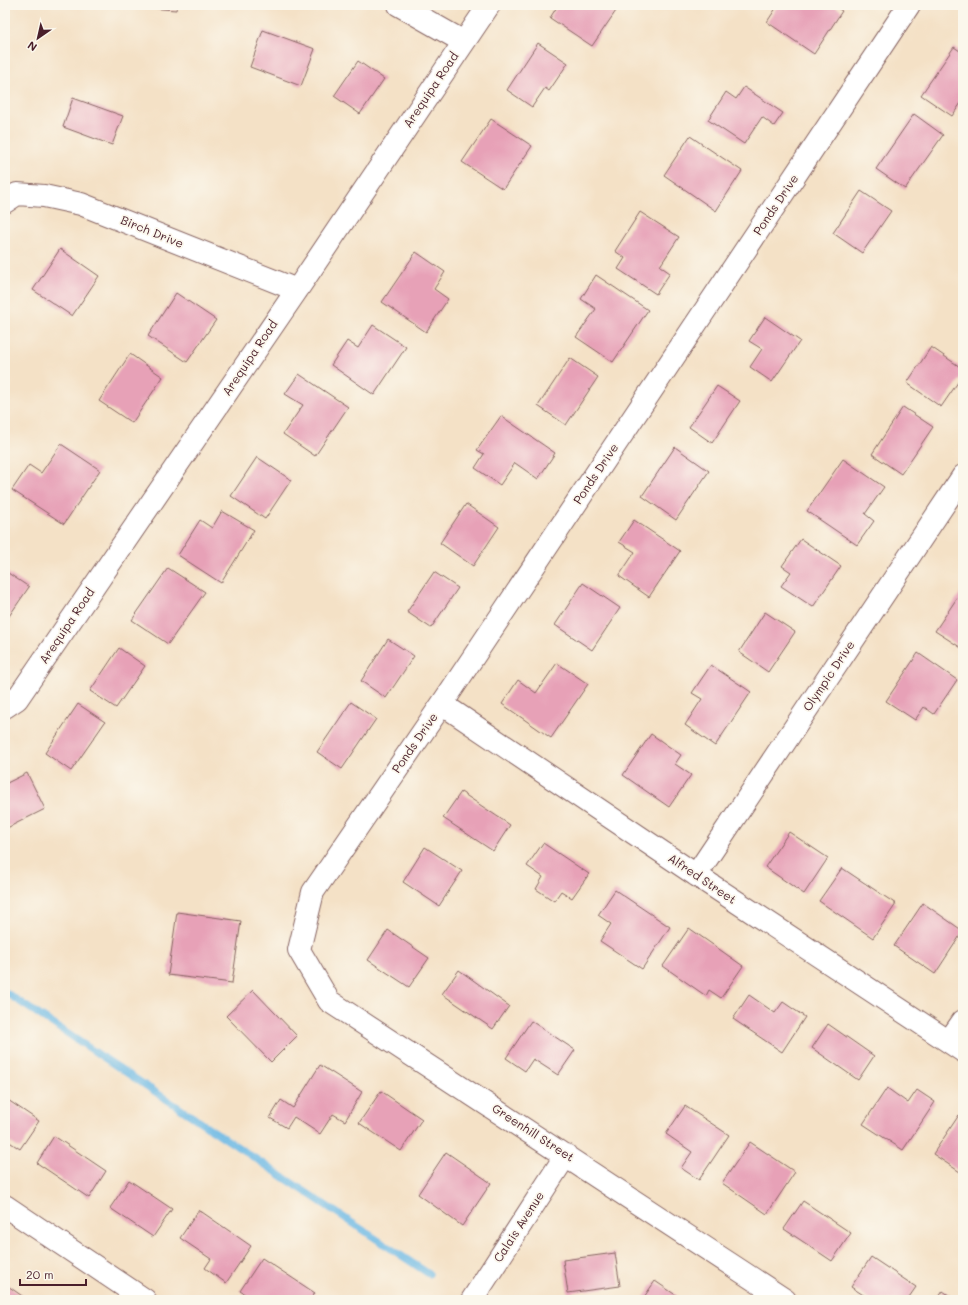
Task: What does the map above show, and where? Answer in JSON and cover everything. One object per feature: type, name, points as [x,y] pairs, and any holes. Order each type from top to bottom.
[{"type":"street","points":[[399,5],[464,42]]},
{"type":"street","name":"Arequipa Road","points":[[5,707],[17,699],[297,290],[489,5]]},
{"type":"street","name":"Ponds Drive","points":[[299,950],[313,892],[442,704],[909,5]]},
{"type":"street","name":"Birch Drive","points":[[5,202],[18,194],[44,196],[81,204],[297,290]]},
{"type":"street","name":"Olympic Drive","points":[[696,875],[963,476]]},
{"type":"street","name":"Alfred Street","points":[[442,704],[696,875],[956,1046]]},
{"type":"street","name":"Greenhill Street","points":[[299,950],[329,1001],[785,1300]]},
{"type":"street","points":[[956,1046],[963,1021]]},
{"type":"street","name":"Calais Avenue","points":[[472,1300],[566,1155]]},
{"type":"street","points":[[5,1206],[146,1300]]},
{"type":"building","points":[[110,5],[177,5],[176,10]]},
{"type":"building","points":[[558,5],[620,5],[592,46],[550,18]]},
{"type":"building","points":[[778,5],[833,5],[842,11],[814,54],[767,22]]},
{"type":"building","points":[[263,30],[315,49],[301,86],[250,67]]},
{"type":"building","points":[[538,43],[568,63],[549,91],[545,88],[532,107],[507,90]]},
{"type":"building","points":[[954,47],[963,53],[963,100],[952,116],[921,95]]},
{"type":"building","points":[[358,61],[384,79],[360,114],[334,96]]},
{"type":"building","points":[[744,87],[783,113],[774,126],[762,117],[744,144],[708,120],[726,92],[736,99]]},
{"type":"building","points":[[73,98],[123,116],[112,145],[63,127]]},
{"type":"building","points":[[914,114],[943,135],[905,189],[876,169]]},
{"type":"building","points":[[491,119],[532,146],[503,189],[462,162]]},
{"type":"building","points":[[690,136],[742,171],[716,211],[664,175]]},
{"type":"building","points":[[861,191],[891,211],[862,253],[833,233]]},
{"type":"building","points":[[640,212],[679,237],[660,266],[670,273],[656,294],[618,269],[625,258],[615,251]]},
{"type":"building","points":[[60,249],[99,276],[72,316],[33,290]]},
{"type":"building","points":[[416,252],[445,272],[434,289],[448,299],[426,332],[382,302]]},
{"type":"building","points":[[596,275],[648,310],[613,362],[576,337],[596,309],[581,299]]},
{"type":"building","points":[[176,293],[216,320],[187,362],[148,336]]},
{"type":"building","points":[[765,317],[800,341],[772,382],[750,367],[762,349],[749,341]]},
{"type":"building","points":[[373,325],[406,347],[374,395],[331,365],[347,341],[358,348]]},
{"type":"building","points":[[931,347],[963,369],[963,375],[941,407],[907,383]]},
{"type":"building","points":[[130,354],[163,377],[132,423],[99,401]]},
{"type":"building","points":[[570,358],[598,377],[566,425],[538,406]]},
{"type":"building","points":[[299,374],[348,407],[315,456],[283,434],[303,405],[285,394]]},
{"type":"building","points":[[717,386],[740,401],[712,443],[689,427]]},
{"type":"building","points":[[903,407],[933,427],[901,474],[872,454]]},
{"type":"building","points":[[501,416],[555,453],[538,479],[515,463],[500,485],[475,468],[484,454],[477,450]]},
{"type":"building","points":[[61,444],[100,470],[64,524],[12,490],[29,465],[41,473]]},
{"type":"building","points":[[675,447],[709,471],[676,520],[642,496]]},
{"type":"building","points":[[257,457],[291,480],[265,519],[231,496]]},
{"type":"building","points":[[843,459],[884,487],[865,514],[874,521],[857,545],[807,511]]},
{"type":"building","points":[[466,504],[499,527],[473,566],[440,543]]},
{"type":"building","points":[[222,511],[254,530],[221,583],[178,555],[200,520],[212,528]]},
{"type":"building","points":[[634,520],[680,551],[649,597],[619,576],[635,552],[619,542]]},
{"type":"building","points":[[801,539],[841,566],[813,607],[781,586],[791,572],[782,566]]},
{"type":"building","points":[[168,568],[205,592],[168,644],[132,620]]},
{"type":"building","points":[[5,571],[29,587],[5,622]]},
{"type":"building","points":[[434,572],[458,588],[431,628],[407,612]]},
{"type":"building","points":[[583,583],[620,608],[592,650],[555,625]]},
{"type":"building","points":[[963,589],[963,649],[935,631]]},
{"type":"building","points":[[765,612],[795,632],[768,672],[739,652]]},
{"type":"building","points":[[388,639],[414,656],[386,698],[361,681]]},
{"type":"building","points":[[119,648],[145,666],[116,708],[90,691]]},
{"type":"building","points":[[918,653],[957,680],[934,714],[924,707],[915,720],[886,701]]},
{"type":"building","points":[[557,663],[588,684],[551,738],[502,704],[518,680],[536,693]]},
{"type":"building","points":[[711,665],[751,692],[715,746],[685,725],[702,699],[692,693]]},
{"type":"building","points":[[351,702],[376,719],[342,769],[317,752]]},
{"type":"building","points":[[78,704],[105,722],[71,771],[45,753]]},
{"type":"building","points":[[651,734],[681,755],[675,764],[691,775],[669,807],[623,775]]},
{"type":"building","points":[[27,773],[45,809],[5,829],[5,780],[7,783]]},
{"type":"building","points":[[461,792],[510,825],[493,851],[443,818]]},
{"type":"building","points":[[789,832],[828,858],[804,894],[765,867]]},
{"type":"building","points":[[543,843],[589,874],[572,898],[561,891],[554,901],[536,889],[543,877],[527,866]]},
{"type":"building","points":[[425,847],[462,871],[439,906],[403,882]]},
{"type":"building","points":[[842,868],[896,904],[873,938],[819,901]]},
{"type":"building","points":[[615,890],[670,927],[642,969],[600,941],[611,924],[598,915]]},
{"type":"building","points":[[923,903],[963,931],[935,974],[894,946]]},
{"type":"building","points":[[177,912],[241,921],[232,983],[168,975]]},
{"type":"building","points":[[689,928],[743,966],[721,998],[709,990],[706,996],[663,966]]},
{"type":"building","points":[[388,930],[429,958],[409,987],[368,960]]},
{"type":"building","points":[[459,970],[509,1006],[493,1029],[442,994]]},
{"type":"building","points":[[253,990],[297,1036],[271,1062],[226,1016]]},
{"type":"building","points":[[749,995],[775,1013],[783,1002],[805,1017],[782,1052],[733,1019]]},
{"type":"building","points":[[531,1021],[575,1050],[558,1075],[533,1059],[525,1071],[506,1058]]},
{"type":"building","points":[[828,1024],[874,1056],[858,1080],[812,1048]]},
{"type":"building","points":[[320,1065],[362,1092],[345,1121],[333,1114],[320,1134],[294,1117],[287,1128],[270,1118],[281,1100],[293,1108]]},
{"type":"building","points":[[887,1088],[908,1103],[917,1090],[935,1102],[903,1150],[863,1124]]},
{"type":"building","points":[[381,1091],[422,1119],[401,1151],[359,1123]]},
{"type":"building","points":[[5,1098],[39,1121],[20,1149],[5,1139]]},
{"type":"building","points":[[685,1106],[729,1135],[699,1180],[681,1168],[692,1152],[666,1134]]},
{"type":"building","points":[[959,1115],[963,1118],[963,1168],[960,1172],[933,1154]]},
{"type":"building","points":[[54,1136],[106,1171],[89,1198],[37,1163]]},
{"type":"building","points":[[750,1142],[795,1172],[767,1214],[722,1183]]},
{"type":"building","points":[[446,1152],[491,1183],[462,1226],[418,1194]]},
{"type":"building","points":[[129,1180],[172,1209],[153,1237],[110,1208]]},
{"type":"building","points":[[803,1201],[851,1233],[832,1261],[784,1229]]},
{"type":"building","points":[[199,1210],[251,1246],[226,1283],[205,1268],[211,1259],[180,1238]]},
{"type":"building","points":[[615,1253],[620,1286],[568,1293],[563,1260]]},
{"type":"building","points":[[871,1257],[916,1287],[907,1300],[871,1300],[851,1287]]},
{"type":"building","points":[[262,1258],[315,1293],[310,1300],[254,1300],[240,1291]]},
{"type":"building","points":[[655,1281],[683,1300],[642,1300]]},
{"type":"building","points":[[5,1284],[28,1300],[5,1300]]},
{"type":"building","points":[[943,1291],[956,1300],[937,1300]]},
{"type":"waterway","points":[[5,992],[429,1274]]}]
